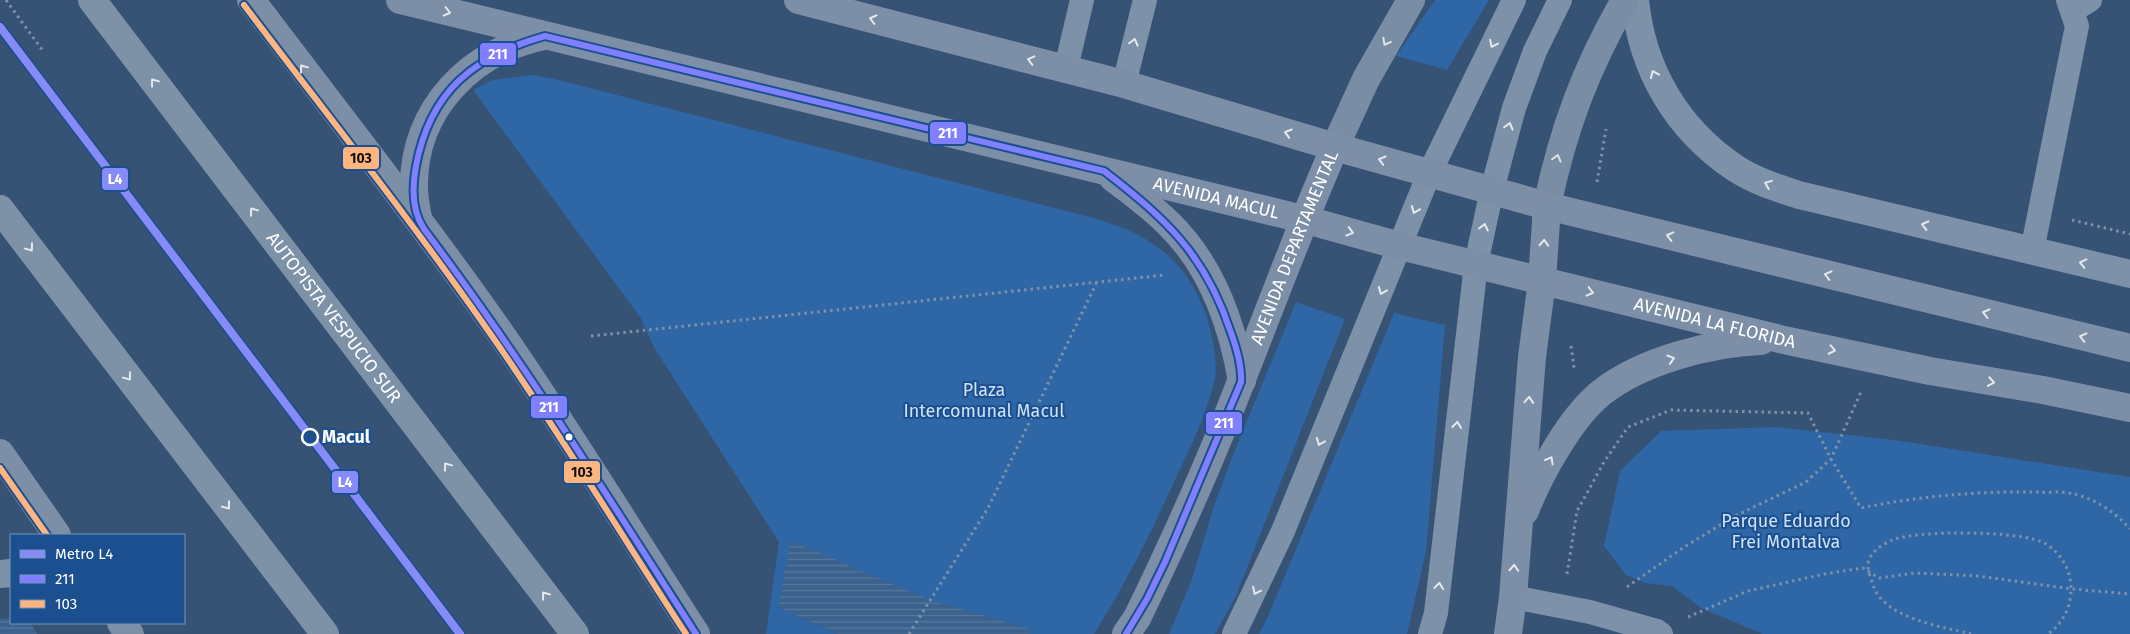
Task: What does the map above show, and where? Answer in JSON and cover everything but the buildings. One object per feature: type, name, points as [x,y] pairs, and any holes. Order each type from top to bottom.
[{"type":"highway","name":"AUTOPISTA VESPUCIO SUR","points":[[92,0],[575,634]]},
{"type":"highway","points":[[0,209],[325,634]]},
{"type":"main road","points":[[251,0],[418,218],[568,433],[696,634]]},
{"type":"main road","name":"AVENIDA MACUL","points":[[400,0],[1303,219]]},
{"type":"main road","points":[[798,0],[1066,68],[1335,147],[1546,206],[2130,348]]},
{"type":"main road","name":"AVENIDA DEPARTAMENTAL","points":[[1126,634],[1137,618],[1163,564],[1242,381],[1303,219],[1335,147],[1366,79],[1411,0]]},
{"type":"main road","points":[[1508,634],[1513,598],[1516,536],[1532,358],[1542,281],[1546,206],[1557,159],[1587,71],[1625,0]]},
{"type":"main road","points":[[418,218],[414,187],[417,157],[426,128],[440,101],[475,64],[497,51],[520,41],[545,36]]},
{"type":"main road","points":[[1104,171],[1170,224],[1194,253],[1213,284],[1227,315],[1242,381]]},
{"type":"main road","name":"AVENIDA LA FLORIDA","points":[[1303,219],[1400,246],[1784,340],[1992,382],[2052,391],[2130,408]]},
{"type":"main road","points":[[1516,536],[1539,481],[1556,449],[1582,413],[1600,394],[1624,378],[1650,366],[1703,350],[1743,342],[1784,340]]},
{"type":"main road","points":[[0,454],[56,534]]},
{"type":"street","points":[[1635,0],[1644,49],[1658,85],[1683,122],[1708,148],[1737,169],[1767,184],[1799,195],[2130,274]]},
{"type":"lane","points":[[1066,68],[1082,0]]},
{"type":"lane","points":[[1124,84],[1145,0]]},
{"type":"lane","points":[[1234,634],[1284,532],[1429,174],[1514,0]]},
{"type":"lane","points":[[1430,634],[1436,613],[1476,264],[1492,190],[1514,108],[1536,51],[1560,0]]},
{"type":"lane","points":[[2032,251],[2077,26],[2077,4]]},
{"type":"lane","points":[[1513,598],[1590,612],[1659,632]]},
{"type":"path","points":[[6,0],[43,51]]},
{"type":"path","points":[[2040,213],[2130,234]]},
{"type":"path","points":[[591,336],[1096,284],[1185,273],[1213,284]]},
{"type":"path","points":[[909,634],[988,508],[1096,284]]},
{"type":"path","points":[[1590,612],[1684,547],[1736,515],[1806,482],[1831,459],[1876,359]]},
{"type":"path","points":[[1562,606],[1576,511],[1604,462],[1628,427],[1671,410],[1808,413],[1831,459],[1861,508],[1918,498],[1964,494],[2011,491],[2069,492],[2097,501],[2120,517],[2130,529]]},
{"type":"path","points":[[1971,634],[1912,619],[1884,603],[1873,588],[1868,564],[1872,554],[1880,546],[1893,540],[1943,534],[1980,533],[2018,536],[2046,543],[2060,556],[2072,589],[2062,621],[2048,634]]},
{"type":"path","points":[[1659,632],[1748,591],[1824,574],[1863,568],[1879,578],[1915,573],[1978,576],[2072,589],[2130,594]]},
{"type":"green space","points":[[1435,0],[1489,0],[1447,70],[1396,56]]},
{"type":"green space","name":"Plaza Intercomunal Macul","points":[[532,75],[555,79],[1090,217],[1119,226],[1136,234],[1163,251],[1175,262],[1194,288],[1207,317],[1215,357],[1216,370],[1214,382],[1197,432],[1157,520],[1127,578],[1094,634],[1029,634],[1029,629],[930,600],[778,607],[837,634],[766,634],[779,542],[655,349],[640,317],[473,90],[493,80]]},
{"type":"green space","points":[[1296,302],[1345,319],[1236,596],[1215,634],[1169,634],[1191,582],[1214,506],[1231,460]]},
{"type":"green space","points":[[1394,313],[1445,325],[1426,552],[1407,634],[1259,634],[1269,614]]},
{"type":"green space","name":"Parque Eduardo Frei Montalva","points":[[1775,427],[1895,440],[2130,477],[2130,634],[1763,634],[1701,608],[1672,586],[1645,583],[1626,575],[1604,546],[1620,471],[1661,431]]},
{"type":"shaded area","points":[[791,541],[930,600],[1030,629],[1029,634],[837,634],[778,607]]},
{"type":"shaded area","points":[[10,618],[10,624],[32,624],[37,634],[0,634],[0,619]]},
{"type":"metro line","name":"L4","points":[[0,27],[460,634]]},
{"type":"transit line","name":"103","points":[[244,5],[464,296],[519,375],[686,634]]},
{"type":"transit line","name":"211","points":[[696,634],[530,378],[424,229],[417,215],[414,199],[416,166],[432,117],[444,97],[459,80],[477,66],[497,54],[545,36],[1104,171],[1164,222],[1195,259],[1220,303],[1240,362],[1241,382],[1165,562],[1147,599],[1126,634]]},
{"type":"transit line","name":"103","points":[[0,468],[46,534]]},
{"type":"place","name":"Macul","points":[[310,437]]}]
